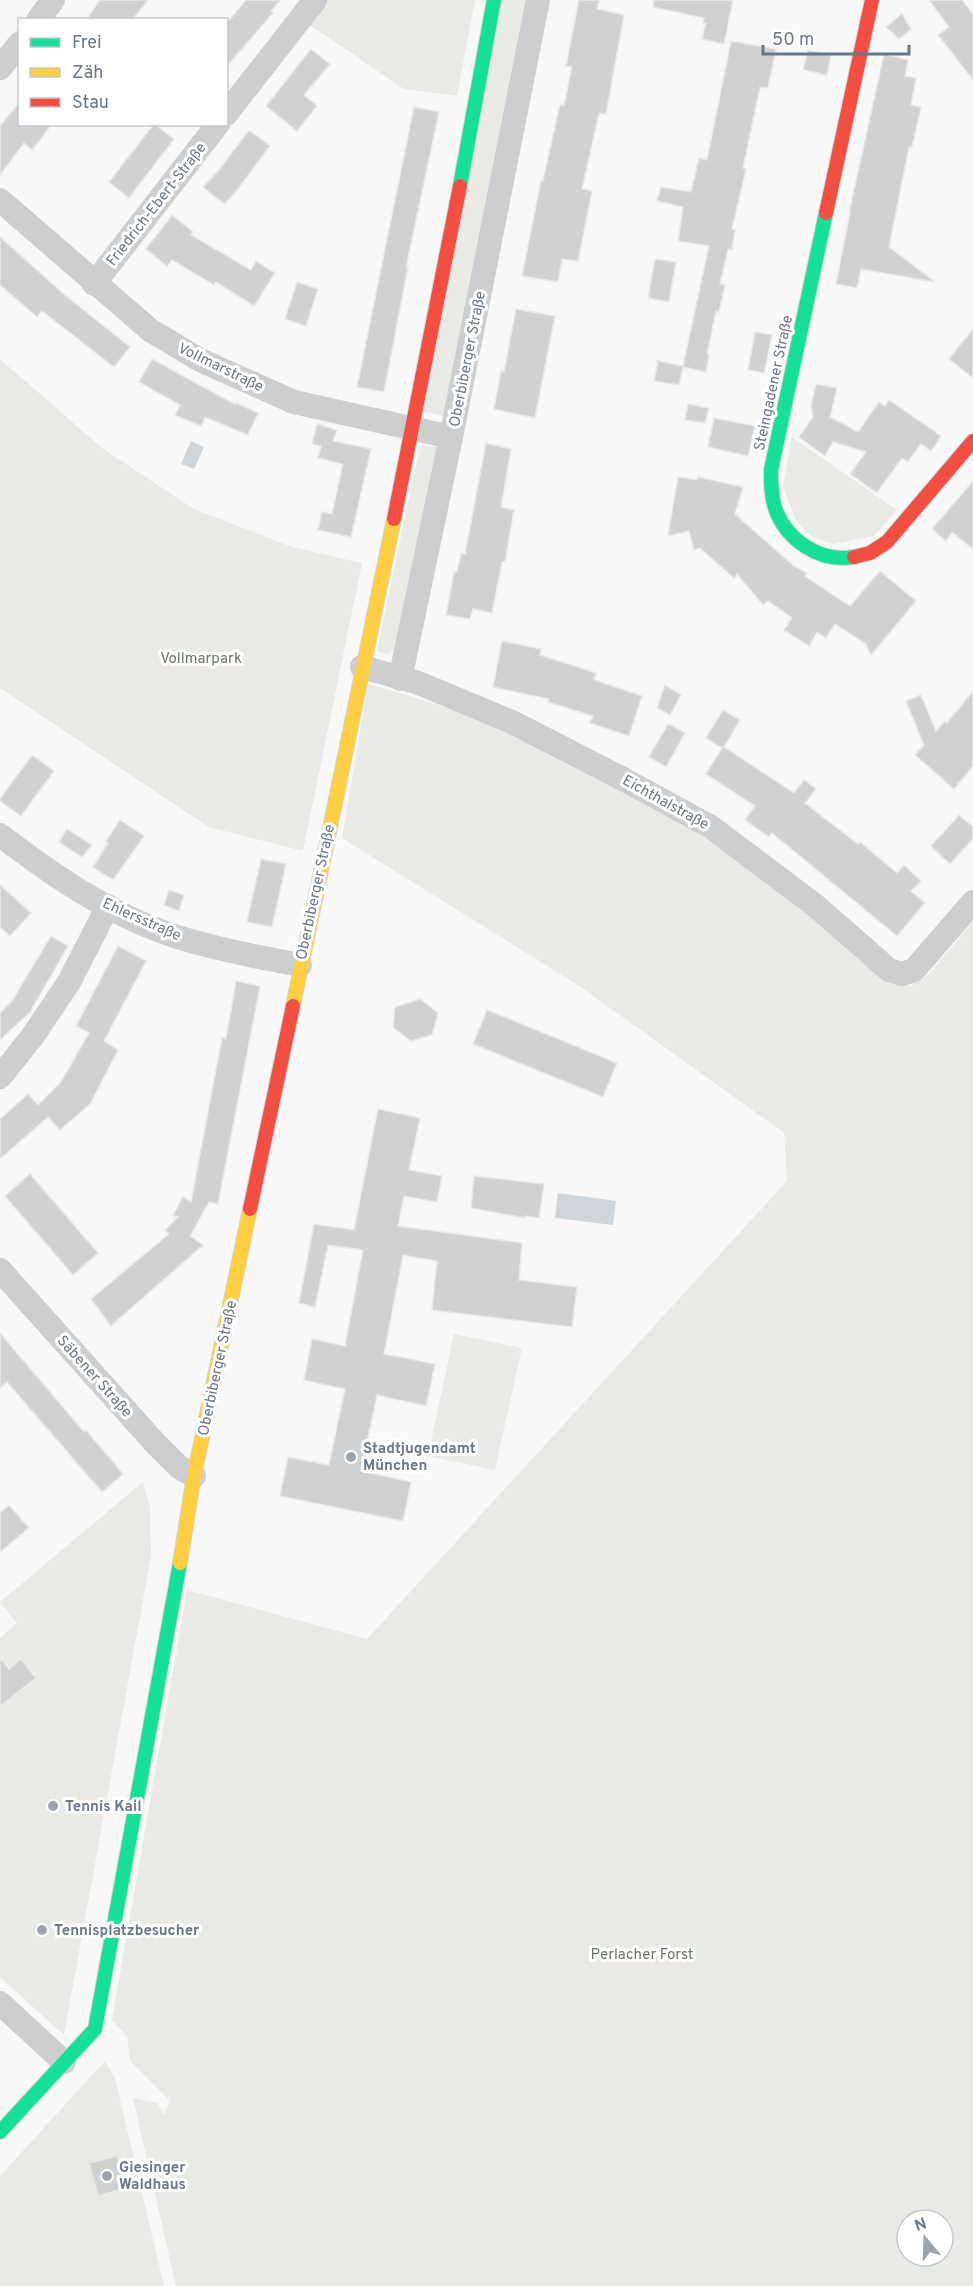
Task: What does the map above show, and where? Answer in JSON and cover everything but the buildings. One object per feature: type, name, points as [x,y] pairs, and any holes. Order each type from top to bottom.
[{"type":"street","points":[[40,18],[53,0]]},
{"type":"street","points":[[228,111],[315,0]]},
{"type":"street","name":"Oberbiberger Straße","points":[[0,2132],[95,2029],[185,1538],[194,1476],[362,667],[482,74],[494,0]]},
{"type":"street","name":"Oberbiberger Straße","points":[[400,679],[538,0]]},
{"type":"street","name":"Steingadener Straße","points":[[872,0],[771,470],[772,502],[782,524],[798,542],[813,554],[852,558],[870,553],[887,542],[973,441]]},
{"type":"street","points":[[0,68],[18,46]]},
{"type":"street","name":"Friedrich-Ebert-Straße","points":[[94,284],[216,126]]},
{"type":"street","name":"Vollmarstraße","points":[[0,200],[94,284],[150,330],[200,360],[294,402],[451,437]]},
{"type":"street","points":[[362,667],[400,679]]},
{"type":"street","name":"Eichthalstraße","points":[[400,679],[416,682],[512,722],[711,827],[816,906],[889,970],[902,974],[914,970],[973,902]]},
{"type":"street","name":"Ehlersstraße","points":[[0,835],[39,864],[108,906],[150,927],[184,939],[300,965]]},
{"type":"street","points":[[0,1077],[32,1037],[69,982],[108,906]]},
{"type":"street","name":"Säbener Straße","points":[[0,1270],[155,1443],[179,1467],[194,1476]]},
{"type":"street","points":[[0,2003],[64,2061]]},
{"type":"green space","points":[[326,0],[475,0],[457,96],[404,89],[307,23]]},
{"type":"green space","points":[[502,0],[528,0],[445,416],[424,412]]},
{"type":"green space","name":"Vollmarpark","points":[[0,359],[102,448],[194,509],[292,547],[362,563],[303,851],[209,827],[0,688]]},
{"type":"green space","points":[[792,437],[897,510],[874,536],[833,544],[813,537],[797,523],[783,486]]},
{"type":"green space","points":[[420,445],[439,448],[395,649],[387,654],[377,651]]},
{"type":"green space","name":"Perlacher Forst","points":[[368,684],[413,697],[500,728],[624,789],[664,812],[753,871],[895,984],[911,986],[929,974],[973,922],[973,2286],[176,2286],[133,2098],[157,2103],[165,2116],[169,2100],[130,2061],[127,2036],[112,2020],[187,1590],[367,1639],[787,1181],[784,1133],[581,987],[342,838]]},
{"type":"green space","points":[[454,1334],[522,1348],[495,1470],[428,1456]]},
{"type":"green space","name":"Tennis Kail","points":[[143,1482],[150,1507],[151,1556],[64,2035],[0,1977],[0,1638],[17,1623],[0,1602]]},
{"type":"green space","points":[[105,2061],[115,2078],[164,2286],[0,2286],[0,2176]]},
{"type":"shaded area","points":[[191,441],[204,447],[194,469],[181,464]]},
{"type":"shaded area","points":[[558,1193],[616,1201],[613,1225],[555,1218]]},
{"type":"traffic: fast","points":[[460,186],[494,0]]},
{"type":"traffic: fast","points":[[826,213],[771,470],[772,489],[775,508],[780,520],[796,539],[817,553],[841,558],[854,557]]},
{"type":"traffic: fast","points":[[0,2132],[95,2029],[180,1563]]},
{"type":"traffic: slow","points":[[293,1006],[394,519]]},
{"type":"traffic: slow","points":[[180,1563],[194,1476],[250,1209]]},
{"type":"traffic: jam","points":[[826,213],[872,0]]},
{"type":"traffic: jam","points":[[394,519],[460,186]]},
{"type":"traffic: jam","points":[[854,557],[870,553],[887,542],[973,441]]},
{"type":"traffic: jam","points":[[250,1209],[293,1006]]},
{"type":"place","name":"Stadtjugendamt München","points":[[351,1457]]},
{"type":"place","name":"Tennis Kail","points":[[53,1806]]},
{"type":"place","name":"Tennisplatzbesucher","points":[[42,1930]]},
{"type":"place","name":"Giesinger Waldhaus","points":[[107,2176]]}]
